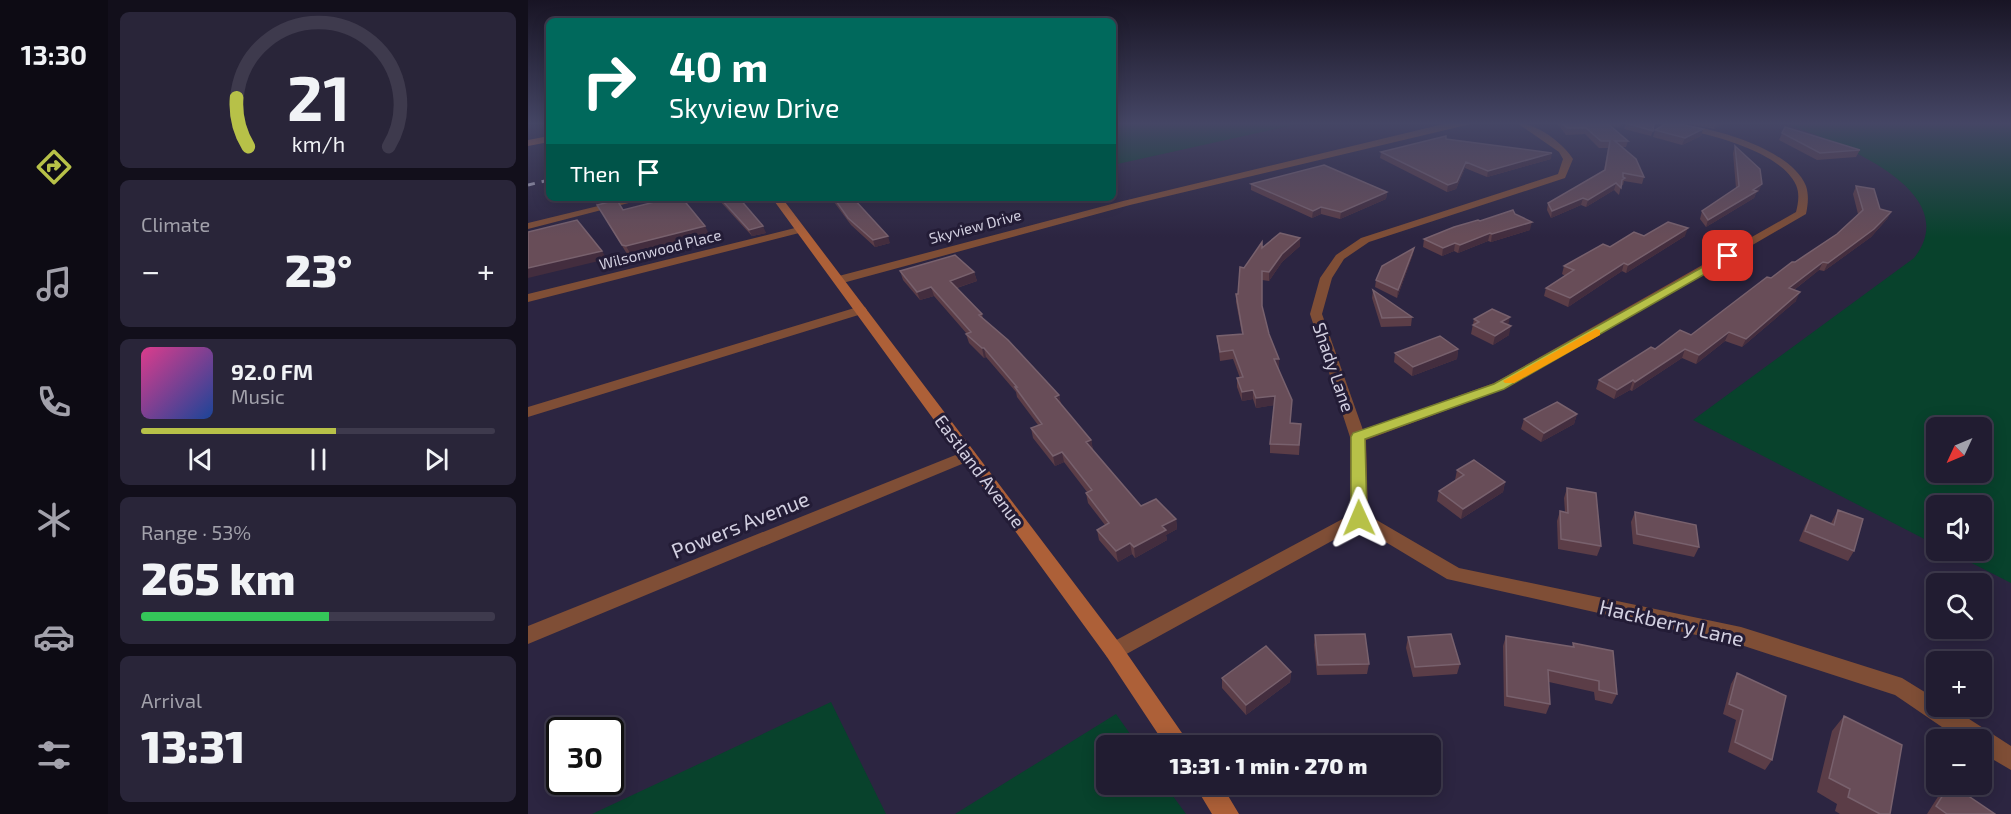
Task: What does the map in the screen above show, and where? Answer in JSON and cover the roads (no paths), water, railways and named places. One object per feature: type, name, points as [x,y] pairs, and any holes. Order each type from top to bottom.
[{"type":"street","name":"Skyview Drive","points":[[839,280],[1127,203],[1302,161]]},
{"type":"street","name":"Shady Lane","points":[[1359,518],[1358,437],[1316,314],[1326,278],[1340,257],[1365,240],[1546,183],[1562,176],[1567,161]]},
{"type":"street","points":[[1358,437],[1499,386],[1801,213],[1804,198],[1799,182],[1785,166],[1776,161]]},
{"type":"street","points":[[528,226],[631,201]]},
{"type":"street","name":"Eastland Avenue","points":[[779,201],[1114,651],[1171,735]]},
{"type":"street","name":"Wilsonwood Place","points":[[528,298],[799,230]]},
{"type":"street","points":[[528,412],[861,310]]},
{"type":"street","name":"Powers Avenue","points":[[528,635],[968,455]]},
{"type":"street","points":[[1114,651],[1359,518]]},
{"type":"street","name":"Hackberry Lane","points":[[1359,518],[1454,574],[1741,636],[1902,687],[1965,729]]},
{"type":"street","name":"Hackberry Lane","points":[[1992,747],[2011,759]]},
{"type":"street","points":[[1214,795],[1227,814]]},
{"type":"railway","points":[[528,185],[546,181]]}]
